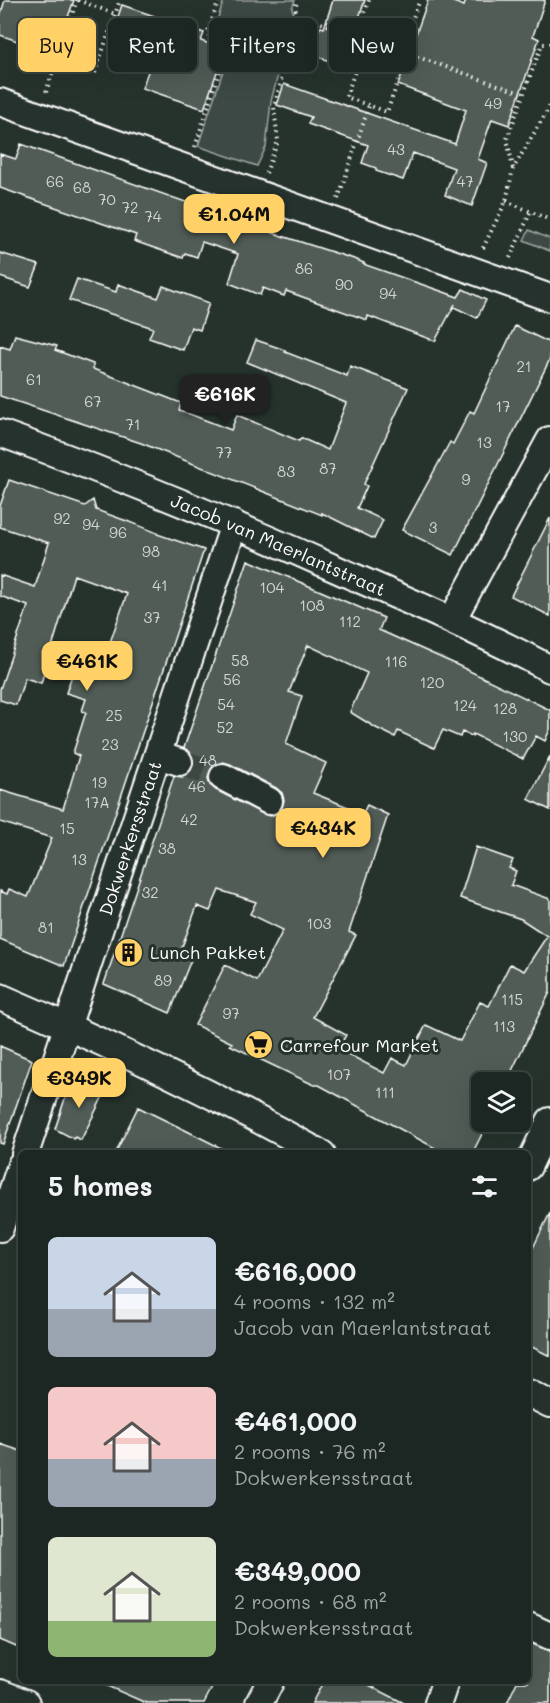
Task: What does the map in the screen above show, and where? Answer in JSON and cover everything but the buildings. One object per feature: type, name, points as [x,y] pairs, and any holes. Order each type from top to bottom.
[{"type":"street","points":[[0,102],[550,298]]},
{"type":"street","name":"Jacob van Maerlantstraat","points":[[0,433],[234,524],[452,620],[550,669]]},
{"type":"street","points":[[452,620],[550,440]]},
{"type":"street","name":"Dokwerkersstraat","points":[[26,1150],[68,1026],[168,758],[234,524]]},
{"type":"street","points":[[223,777],[269,801]]},
{"type":"street","points":[[0,997],[68,1026],[270,1125],[315,1150]]},
{"type":"street","points":[[531,1161],[550,1121]]},
{"type":"street","points":[[0,1228],[18,1175]]},
{"type":"street","points":[[531,1394],[550,1404]]},
{"type":"street","points":[[531,1627],[550,1636]]},
{"type":"street","points":[[259,1703],[269,1684]]},
{"type":"street","points":[[438,1703],[445,1684]]},
{"type":"street","points":[[0,1693],[26,1703]]},
{"type":"path","points":[[38,115],[78,0],[115,14]]},
{"type":"path","points":[[95,73],[120,0]]},
{"type":"path","points":[[189,169],[227,48],[207,34],[219,0]]},
{"type":"path","points":[[258,193],[278,141],[274,106],[298,17],[295,8],[298,0]]},
{"type":"path","points":[[362,18],[369,0]]},
{"type":"path","points":[[413,18],[420,0]]},
{"type":"path","points":[[298,17],[329,27]]},
{"type":"path","points":[[513,169],[507,139],[542,44],[550,44]]},
{"type":"path","points":[[416,57],[523,94]]},
{"type":"path","points":[[355,72],[346,97],[387,112],[401,72]]},
{"type":"path","points":[[331,219],[369,106]]},
{"type":"path","points":[[471,270],[506,201],[513,169],[550,106]]},
{"type":"path","points":[[506,201],[550,220]]},
{"type":"path","points":[[500,281],[531,212]]},
{"type":"shaded area","points":[[224,0],[295,0],[292,8],[293,18],[218,18]]},
{"type":"shaded area","points":[[223,72],[279,72],[271,101],[266,147],[257,166],[198,146]]},
{"type":"shaded area","points":[[529,230],[550,239],[550,251],[524,240]]},
{"type":"tunnel","points":[[179,762],[223,777]]},
{"type":"place","name":"Lunch Pakket","points":[[129,952]]},
{"type":"place","name":"Carrefour Market","points":[[259,1045]]}]
